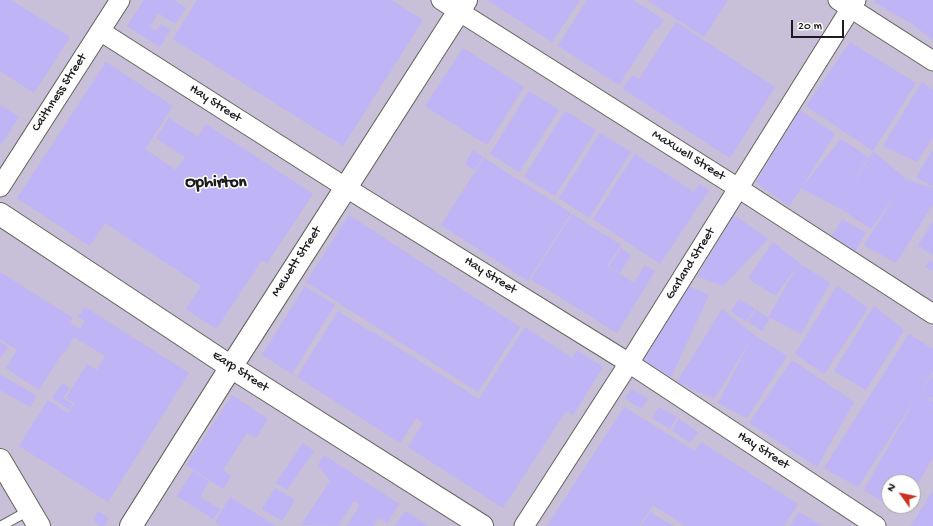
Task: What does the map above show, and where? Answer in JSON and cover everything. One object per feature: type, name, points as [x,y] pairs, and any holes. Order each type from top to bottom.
[{"type":"street","name":"Caithness Street","points":[[0,187],[120,0]]},
{"type":"street","points":[[848,3],[933,61]]},
{"type":"street","name":"Garland Street","points":[[524,526],[629,363],[738,188],[848,3]]},
{"type":"street","name":"Maxwell Street","points":[[455,4],[933,314]]},
{"type":"street","name":"Mewett Street","points":[[131,526],[345,187],[455,4]]},
{"type":"street","name":"Hay Street","points":[[100,31],[345,187],[629,363],[876,526]]},
{"type":"street","name":"Earp Street","points":[[0,214],[231,366],[482,526]]},
{"type":"street","points":[[0,460],[34,518]]},
{"type":"lane","points":[[1,526],[34,518]]},
{"type":"shaded area","points":[[0,0],[933,0],[933,526],[0,526]]},
{"type":"building","points":[[0,0],[11,0],[70,37],[34,93],[0,71]]},
{"type":"building","points":[[144,0],[174,0],[186,8],[175,24],[158,13],[150,27],[156,31],[161,24],[170,30],[160,47],[127,26]]},
{"type":"building","points":[[197,0],[391,0],[423,20],[343,146],[173,39]]},
{"type":"building","points":[[487,0],[580,0],[552,42]]},
{"type":"building","points":[[587,0],[633,0],[664,20],[658,29],[656,28],[619,85],[558,46]]},
{"type":"building","points":[[647,0],[728,0],[704,37]]},
{"type":"building","points":[[876,0],[933,0],[933,40],[912,24],[874,2]]},
{"type":"building","points":[[676,22],[775,87],[730,158],[623,89],[632,75],[639,79]]},
{"type":"building","points":[[850,42],[916,83],[873,151],[806,106]]},
{"type":"building","points":[[463,48],[524,87],[487,145],[425,106]]},
{"type":"building","points":[[106,62],[173,106],[145,149],[176,170],[185,157],[156,138],[169,118],[198,137],[206,124],[313,194],[267,263],[262,260],[216,329],[186,309],[201,286],[105,223],[90,246],[17,198]]},
{"type":"building","points":[[922,82],[933,90],[933,137],[917,162],[883,146]]},
{"type":"building","points":[[529,91],[559,110],[519,172],[490,154]]},
{"type":"building","points":[[0,105],[19,117],[0,146]]},
{"type":"building","points":[[800,110],[835,134],[789,206],[756,182]]},
{"type":"building","points":[[565,111],[596,130],[555,196],[524,177]]},
{"type":"building","points":[[600,133],[631,152],[589,218],[559,198]]},
{"type":"building","points":[[841,139],[868,157],[848,195],[873,151],[906,179],[933,189],[933,204],[896,263],[864,245],[900,188],[871,229],[841,209],[801,188]]},
{"type":"building","points":[[473,150],[483,157],[475,170],[465,164]]},
{"type":"building","points":[[933,150],[933,187],[916,177]]},
{"type":"building","points":[[635,154],[694,192],[699,184],[709,190],[660,264],[593,219]]},
{"type":"building","points":[[484,158],[571,213],[528,281],[441,225]]},
{"type":"building","points":[[572,214],[621,245],[607,266],[634,283],[645,265],[655,271],[617,333],[531,279]]},
{"type":"building","points":[[349,215],[520,327],[478,392],[306,282]]},
{"type":"building","points":[[734,215],[768,239],[723,286],[697,276]]},
{"type":"building","points":[[842,219],[854,226],[847,238],[855,226],[866,233],[855,251],[832,236]]},
{"type":"building","points":[[933,221],[933,255],[918,246]]},
{"type":"building","points":[[773,242],[799,263],[830,283],[801,334],[770,318],[762,331],[748,321],[756,310],[768,318],[798,265],[775,296],[748,278]]},
{"type":"building","points":[[621,248],[631,255],[620,273],[609,266]]},
{"type":"building","points":[[930,260],[933,262],[933,271],[925,267]]},
{"type":"building","points":[[0,272],[73,318],[70,323],[80,329],[85,321],[78,317],[85,307],[189,373],[108,502],[19,446],[48,400],[68,413],[74,403],[66,398],[87,364],[97,370],[105,356],[74,337],[39,390],[6,368],[17,350],[0,339]]},
{"type":"building","points":[[305,286],[335,305],[292,374],[262,355]]},
{"type":"building","points":[[689,286],[709,295],[671,377],[639,357]]},
{"type":"building","points":[[837,286],[868,308],[824,374],[795,354]]},
{"type":"building","points":[[739,299],[755,309],[746,322],[731,311]]},
{"type":"building","points":[[874,306],[904,330],[866,390],[834,371]]},
{"type":"building","points":[[722,309],[754,335],[787,356],[747,418],[718,403],[751,339],[714,399],[677,382]]},
{"type":"building","points":[[338,311],[479,399],[525,327],[572,358],[577,350],[603,367],[573,415],[566,411],[503,508],[408,447],[423,423],[416,418],[400,443],[297,377]]},
{"type":"building","points":[[909,334],[933,349],[933,371],[920,391],[933,375],[933,399],[924,395],[933,402],[933,458],[921,478],[921,474],[881,474],[881,501],[864,490],[917,396],[858,487],[824,468]]},
{"type":"building","points":[[0,342],[8,347],[0,359]]},
{"type":"building","points":[[792,360],[854,402],[817,467],[749,423]]},
{"type":"building","points":[[1,375],[37,396],[30,407],[0,390]]},
{"type":"building","points":[[63,383],[70,388],[63,398],[72,404],[68,409],[52,398]]},
{"type":"building","points":[[632,389],[648,399],[641,409],[625,398]]},
{"type":"building","points":[[232,395],[268,419],[256,438],[247,433],[223,470],[231,476],[223,489],[186,465]]},
{"type":"building","points":[[624,407],[695,451],[701,442],[798,504],[784,526],[685,526],[653,505],[639,526],[547,526]]},
{"type":"building","points":[[659,407],[677,417],[670,429],[652,418]]},
{"type":"building","points":[[679,419],[698,432],[690,443],[672,430]]},
{"type":"building","points":[[303,443],[314,451],[287,490],[276,483]]},
{"type":"building","points":[[324,455],[399,504],[387,523],[378,518],[373,526],[347,526],[360,505],[354,501],[338,526],[301,525],[330,481],[318,465]]},
{"type":"building","points":[[193,471],[209,481],[200,497],[220,509],[213,519],[177,496]]},
{"type":"building","points":[[275,488],[295,500],[282,521],[262,509]]},
{"type":"building","points":[[933,490],[933,526],[911,526],[918,514],[921,514],[921,510]]},
{"type":"building","points":[[230,497],[276,526],[222,526],[215,522]]},
{"type":"building","points":[[98,511],[109,518],[104,526],[101,526],[93,520]]},
{"type":"building","points":[[405,511],[428,526],[395,526]]},
{"type":"building","points":[[650,512],[673,526],[641,526]]},
{"type":"building","points":[[799,512],[822,526],[790,526]]},
{"type":"district","name":"Ophirton","points":[[216,183]]}]
